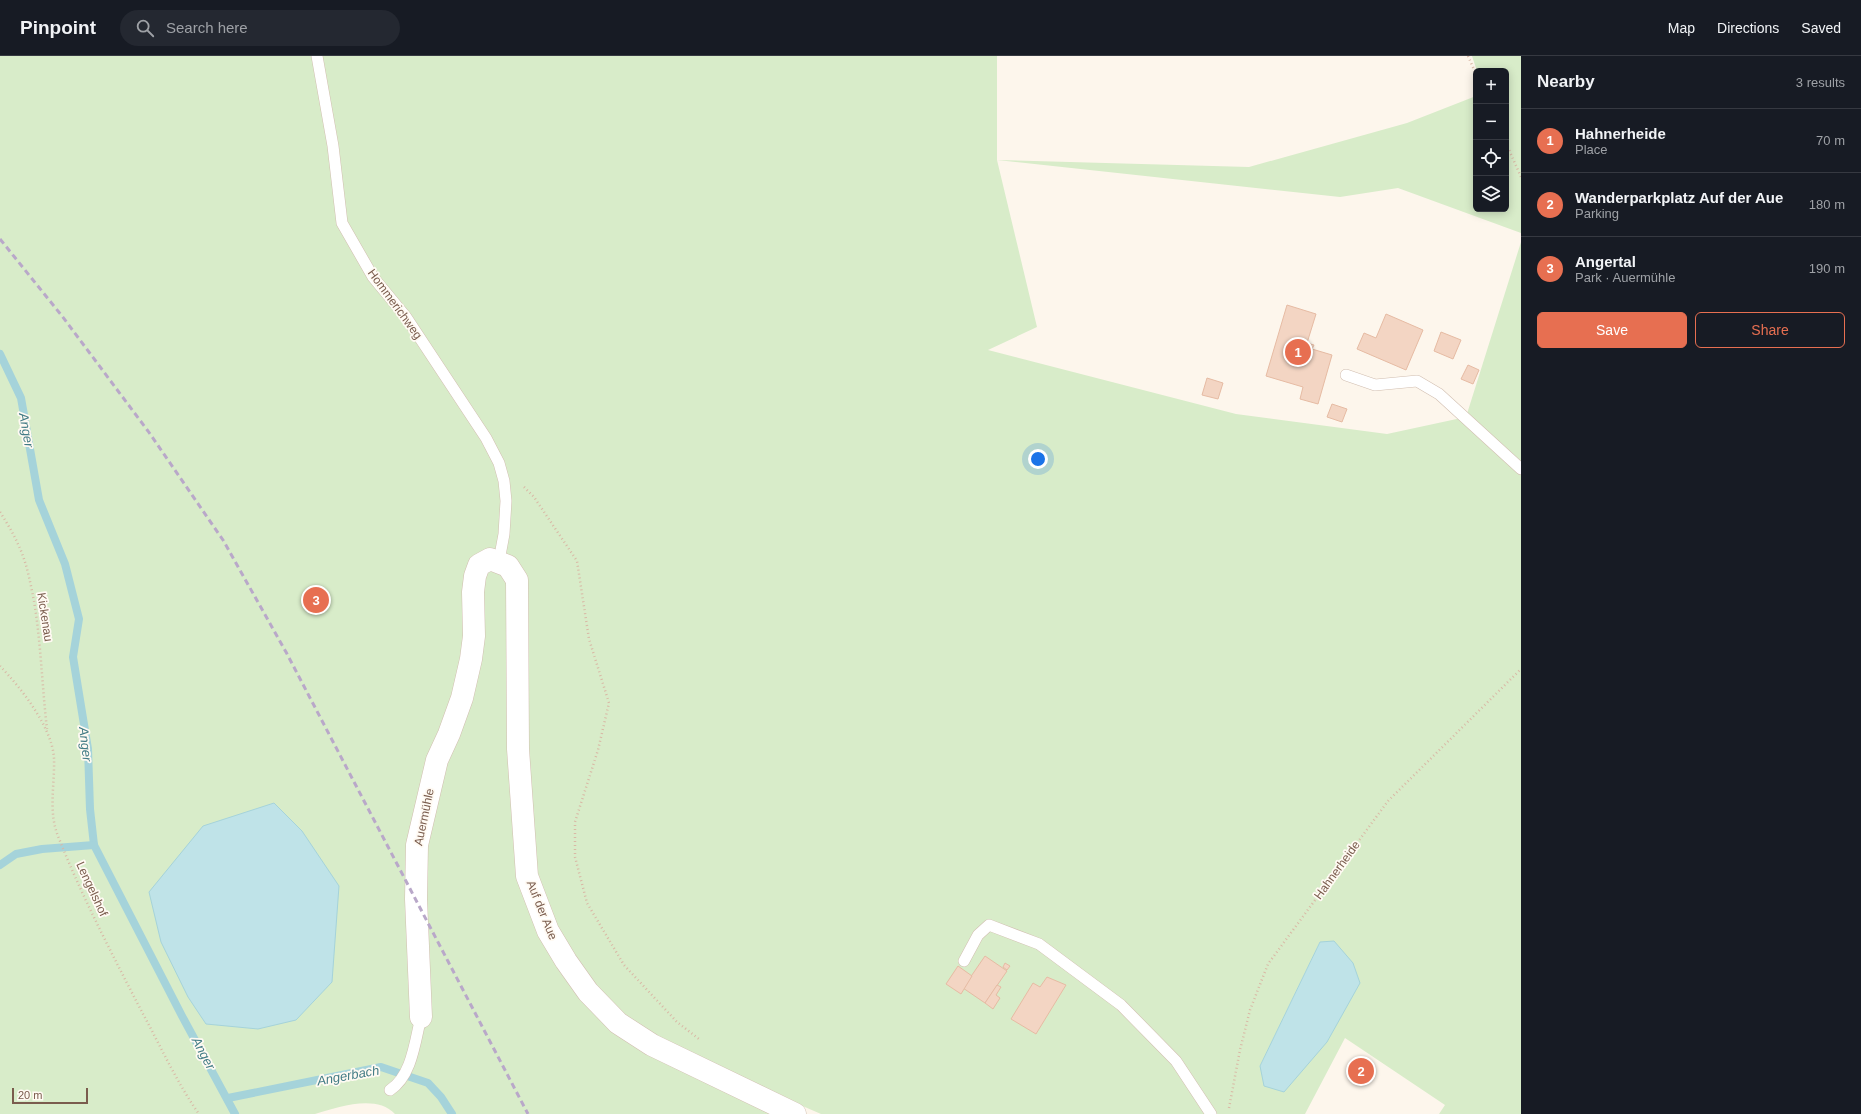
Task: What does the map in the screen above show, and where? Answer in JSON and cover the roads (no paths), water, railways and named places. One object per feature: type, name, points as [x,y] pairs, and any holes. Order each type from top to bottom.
[{"type":"street","name":"Auermühle","points":[[421,1017],[416,899],[417,845],[437,760],[449,734],[462,698],[471,659],[474,636],[473,592],[475,576],[479,565],[484,561],[490,559],[499,561]]},
{"type":"street","name":"Auf der Aue","points":[[499,561],[508,566],[517,580],[518,749],[527,876],[548,931],[566,961],[588,992],[618,1023],[652,1046],[795,1114]]},
{"type":"lane","name":"Hommerichweg","points":[[317,56],[333,146],[342,223],[373,277],[406,317],[486,438],[499,463],[504,481],[506,501],[504,534],[499,561]]},
{"type":"lane","points":[[1346,376],[1375,385],[1417,381],[1438,394],[1521,468]]},
{"type":"lane","points":[[964,961],[978,935],[989,925],[1039,944],[1121,1005],[1176,1061],[1212,1114]]},
{"type":"lane","name":"Auermühle","points":[[394,1088],[402,1080],[411,1055],[421,1017]]},
{"type":"water","points":[[274,803],[302,831],[339,886],[332,982],[296,1020],[258,1029],[206,1024],[188,997],[161,942],[149,892],[203,826]]},
{"type":"water","points":[[1334,941],[1353,963],[1360,983],[1327,1042],[1284,1092],[1264,1086],[1260,1066],[1320,942]]},
{"type":"waterway","name":"Anger","points":[[0,354],[21,398],[39,500],[65,564],[79,619],[73,657],[88,749],[90,809],[94,845],[182,1016],[235,1114]]},
{"type":"waterway","points":[[0,865],[16,854],[42,849],[94,845]]},
{"type":"waterway","name":"Angerbach","points":[[228,1098],[381,1067],[428,1083],[441,1097],[452,1114]]},
{"type":"railway","points":[[0,239],[62,316],[148,431],[223,540],[286,652],[528,1114]]},
{"type":"place","name":"Hahnerheide","points":[[1298,352]]},
{"type":"place","name":"Angertal","points":[[316,600]]},
{"type":"place","name":"Wanderparkplatz Auf der Aue","points":[[1361,1071]]}]
